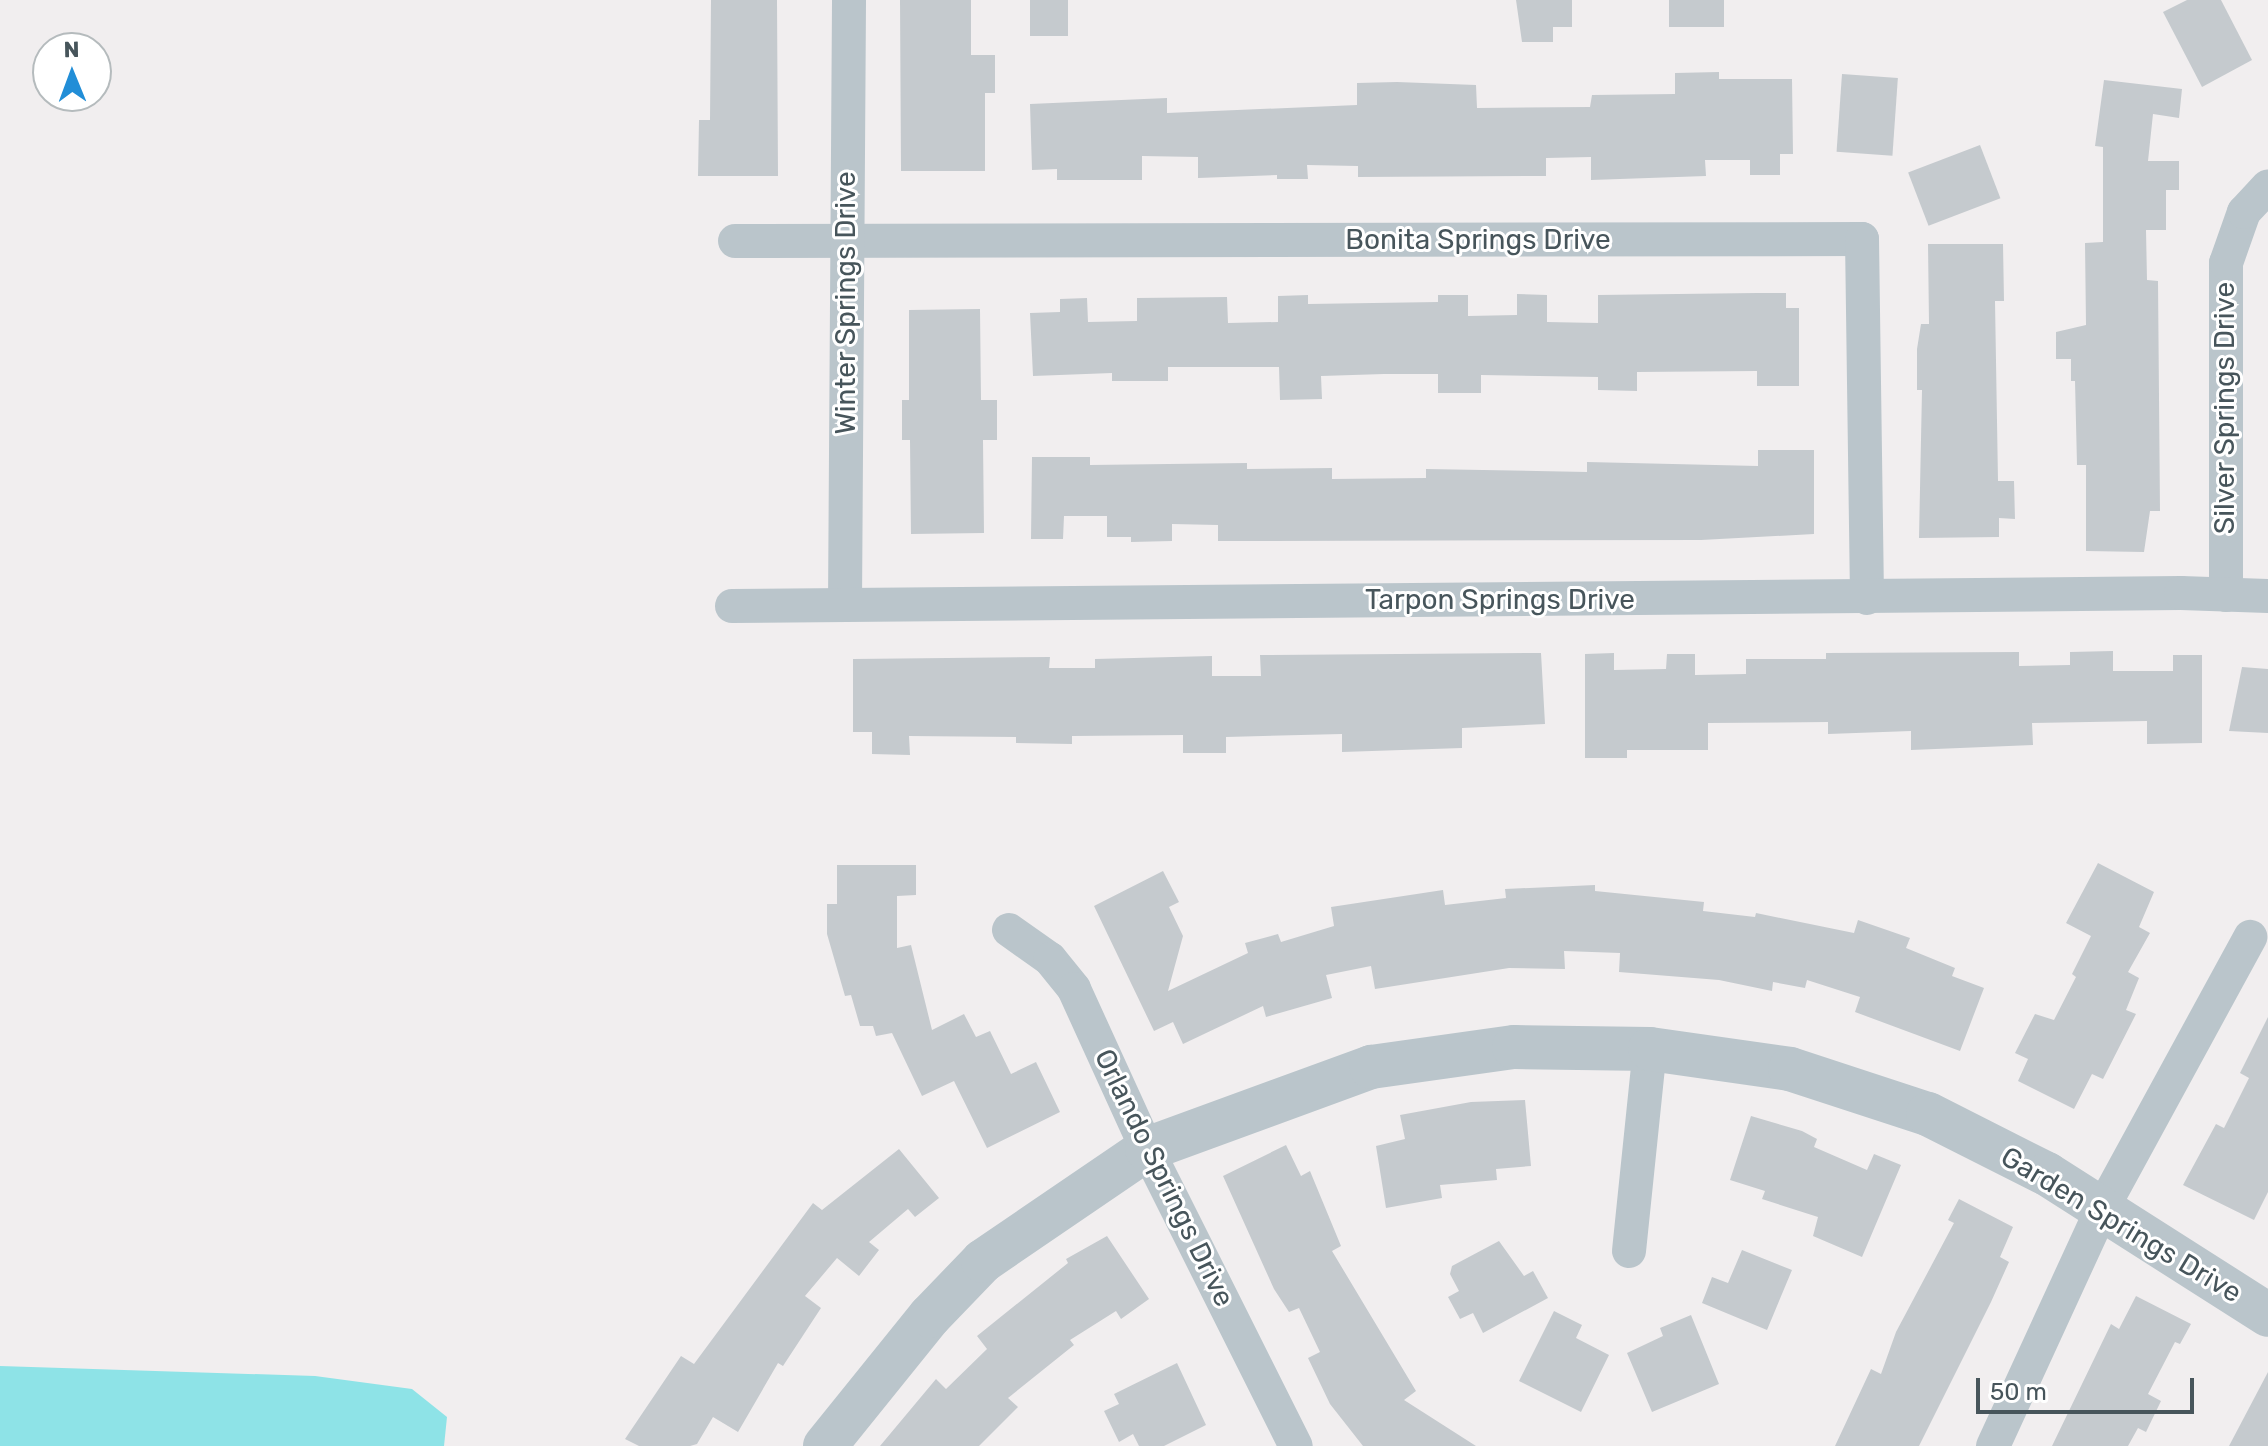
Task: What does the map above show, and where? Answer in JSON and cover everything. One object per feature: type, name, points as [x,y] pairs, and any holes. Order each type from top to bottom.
[{"type":"street","name":"Winter Springs Drive","points":[[845,605],[849,0]]},
{"type":"street","name":"Silver Springs Drive","points":[[2226,595],[2226,263],[2244,212],[2268,186]]},
{"type":"street","name":"Bonita Springs Drive","points":[[735,241],[1862,239],[1867,598]]},
{"type":"street","name":"Tarpon Springs Drive","points":[[732,606],[2268,596]]},
{"type":"street","name":"Orlando Springs Drive","points":[[1009,930],[1050,959],[1074,989],[1147,1149],[1296,1446]]},
{"type":"street","points":[[1993,1446],[2102,1209],[2250,937]]},
{"type":"street","name":"Garden Springs Drive","points":[[825,1446],[876,1379],[983,1261],[1147,1149],[1371,1067],[1514,1047],[1650,1049],[1790,1069],[1928,1114],[2047,1174],[2268,1315]]},
{"type":"street","points":[[1629,1251],[1650,1049]]},
{"type":"water","points":[[0,1366],[315,1376],[412,1389],[447,1417],[444,1446],[0,1446]]},
{"type":"building","points":[[711,0],[777,0],[778,176],[698,176],[699,120],[710,120]]},
{"type":"building","points":[[900,0],[971,0],[971,55],[995,55],[995,93],[985,93],[985,171],[901,171]]},
{"type":"building","points":[[1030,0],[1068,0],[1068,36],[1030,36]]},
{"type":"building","points":[[1516,0],[1572,0],[1572,27],[1553,27],[1553,42],[1522,42]]},
{"type":"building","points":[[1669,0],[1724,0],[1724,27],[1669,27]]},
{"type":"building","points":[[2187,0],[2221,0],[2252,60],[2202,87],[2163,12]]},
{"type":"building","points":[[1719,72],[1719,79],[1792,79],[1793,154],[1780,154],[1780,175],[1750,175],[1750,160],[1705,160],[1706,176],[1591,180],[1591,157],[1546,158],[1546,176],[1358,177],[1358,166],[1307,165],[1308,179],[1277,179],[1277,175],[1198,178],[1198,157],[1142,156],[1142,180],[1057,180],[1057,169],[1032,170],[1030,104],[1167,98],[1167,113],[1357,105],[1357,83],[1397,82],[1476,85],[1477,108],[1590,107],[1592,95],[1675,94],[1675,73]]},
{"type":"building","points":[[1842,74],[1898,78],[1892,156],[1837,152]]},
{"type":"building","points":[[2104,80],[2182,89],[2179,118],[2153,114],[2148,161],[2179,161],[2179,190],[2166,190],[2166,230],[2146,230],[2147,280],[2158,281],[2160,511],[2150,511],[2144,552],[2086,551],[2086,465],[2077,465],[2075,381],[2071,381],[2071,359],[2056,359],[2056,332],[2086,325],[2085,243],[2103,242],[2103,147],[2095,146]]},
{"type":"building","points":[[1980,145],[2000,198],[1929,226],[1908,173]]},
{"type":"building","points":[[1928,244],[2003,244],[2004,301],[1995,301],[1998,481],[2014,481],[2015,519],[1999,518],[1999,537],[1919,538],[1922,390],[1917,390],[1917,349],[1921,324],[1929,324]]},
{"type":"building","points":[[1786,293],[1786,308],[1799,308],[1799,386],[1757,386],[1757,371],[1637,372],[1637,391],[1598,390],[1598,377],[1481,375],[1481,393],[1438,393],[1438,374],[1384,374],[1321,376],[1322,399],[1280,400],[1279,367],[1168,367],[1168,381],[1112,381],[1112,373],[1033,376],[1030,313],[1060,312],[1060,299],[1087,298],[1088,322],[1137,321],[1137,298],[1227,297],[1228,323],[1278,322],[1278,296],[1308,295],[1308,304],[1438,302],[1438,295],[1468,295],[1468,316],[1517,315],[1517,294],[1547,295],[1547,322],[1598,323],[1598,295]]},
{"type":"building","points":[[980,309],[981,400],[997,400],[997,440],[983,440],[984,533],[911,534],[910,440],[902,440],[902,400],[909,400],[909,310]]},
{"type":"building","points":[[1758,450],[1814,450],[1814,534],[1701,540],[1218,541],[1218,525],[1172,524],[1172,541],[1131,542],[1131,537],[1107,537],[1107,516],[1064,516],[1063,539],[1031,539],[1032,457],[1090,457],[1090,465],[1247,463],[1247,469],[1332,468],[1332,479],[1426,478],[1426,469],[1587,472],[1587,462],[1758,466]]},
{"type":"building","points":[[2113,651],[2113,671],[2173,671],[2173,655],[2202,655],[2202,743],[2147,744],[2147,721],[2032,723],[2033,745],[1911,750],[1911,731],[1828,734],[1828,722],[1708,723],[1708,750],[1627,750],[1627,758],[1585,758],[1585,654],[1614,653],[1614,670],[1666,669],[1667,654],[1695,654],[1695,675],[1746,674],[1746,659],[1826,659],[1826,653],[2019,652],[2019,666],[2070,665],[2070,652]]},
{"type":"building","points":[[1541,653],[1545,724],[1462,728],[1462,748],[1342,752],[1342,734],[1226,737],[1226,753],[1183,753],[1183,735],[1072,736],[1072,744],[1016,743],[1016,737],[909,736],[910,755],[872,754],[872,732],[853,732],[853,659],[1050,657],[1049,668],[1095,668],[1095,659],[1212,656],[1212,676],[1261,676],[1260,655]]},
{"type":"building","points":[[2242,667],[2268,669],[2268,733],[2229,731]]},
{"type":"building","points":[[2098,863],[2154,892],[2139,927],[2150,933],[2128,972],[2139,978],[2126,1010],[2136,1014],[2103,1079],[2092,1074],[2074,1109],[2018,1081],[2028,1059],[2015,1053],[2035,1014],[2054,1020],[2076,977],[2072,974],[2091,936],[2066,923]]},
{"type":"building","points":[[837,865],[916,865],[916,895],[897,896],[897,948],[911,945],[932,1030],[964,1014],[976,1037],[990,1031],[1011,1074],[1036,1062],[1060,1112],[987,1148],[954,1081],[922,1096],[892,1033],[876,1036],[873,1026],[860,1026],[851,995],[845,996],[827,934],[827,904],[837,904]]},
{"type":"building","points":[[1163,871],[1179,902],[1169,907],[1183,936],[1168,991],[1248,953],[1245,943],[1278,934],[1281,942],[1334,926],[1331,907],[1443,890],[1445,905],[1506,898],[1505,889],[1595,885],[1595,891],[1704,902],[1703,911],[1755,917],[1756,913],[1854,933],[1858,920],[1910,938],[1906,948],[1955,968],[1952,976],[1984,988],[1960,1051],[1855,1012],[1860,997],[1807,980],[1805,988],[1773,982],[1772,991],[1719,980],[1619,972],[1620,953],[1564,951],[1565,969],[1509,968],[1375,989],[1371,966],[1326,975],[1332,998],[1266,1017],[1263,1006],[1183,1044],[1173,1022],[1154,1031],[1094,906]]},
{"type":"building","points":[[2268,1017],[2268,1192],[2254,1220],[2183,1185],[2216,1124],[2224,1128],[2249,1078],[2240,1073]]},
{"type":"building","points":[[1525,1100],[1531,1166],[1496,1169],[1497,1180],[1440,1185],[1442,1198],[1386,1208],[1376,1146],[1405,1139],[1400,1115],[1471,1102]]},
{"type":"building","points":[[1751,1116],[1802,1131],[1817,1139],[1814,1147],[1867,1170],[1874,1154],[1901,1165],[1862,1257],[1813,1236],[1818,1217],[1762,1199],[1765,1191],[1730,1180]]},
{"type":"building","points":[[1286,1145],[1301,1176],[1310,1171],[1341,1246],[1332,1251],[1416,1391],[1404,1400],[1476,1446],[1363,1446],[1330,1404],[1308,1358],[1320,1352],[1299,1308],[1289,1312],[1274,1289],[1223,1176]]},
{"type":"building","points":[[899,1149],[939,1198],[915,1217],[908,1209],[869,1242],[879,1250],[859,1276],[837,1258],[805,1296],[821,1308],[783,1366],[778,1363],[738,1432],[713,1417],[697,1444],[690,1446],[639,1446],[625,1439],[681,1356],[694,1364],[813,1203],[822,1210]]},
{"type":"building","points":[[1959,1199],[2013,1227],[2000,1257],[2009,1262],[1919,1446],[1835,1446],[1871,1369],[1881,1374],[1896,1332],[1954,1223],[1948,1220]]},
{"type":"building","points":[[1107,1236],[1149,1299],[1121,1319],[1116,1311],[1070,1340],[1074,1345],[1008,1398],[1018,1407],[979,1446],[880,1446],[936,1379],[946,1389],[987,1349],[977,1336],[1068,1263],[1066,1259]]},
{"type":"building","points":[[1499,1241],[1524,1276],[1533,1271],[1548,1298],[1483,1333],[1473,1313],[1460,1319],[1448,1297],[1459,1291],[1450,1274],[1452,1266]]},
{"type":"building","points":[[1742,1250],[1792,1270],[1767,1330],[1702,1303],[1712,1277],[1728,1283]]},
{"type":"building","points":[[2136,1296],[2191,1324],[2180,1344],[2175,1342],[2148,1394],[2161,1401],[2146,1432],[2138,1428],[2128,1446],[2052,1446],[2111,1324],[2119,1329]]},
{"type":"building","points":[[1554,1311],[1582,1325],[1576,1338],[1609,1355],[1581,1412],[1519,1381]]},
{"type":"building","points":[[1691,1315],[1719,1384],[1652,1412],[1627,1353],[1663,1336],[1660,1328]]},
{"type":"building","points":[[1177,1363],[1206,1425],[1164,1446],[1139,1446],[1133,1434],[1119,1442],[1104,1411],[1119,1404],[1114,1394]]},
{"type":"building","points":[[2268,1372],[2268,1446],[2229,1446]]}]
